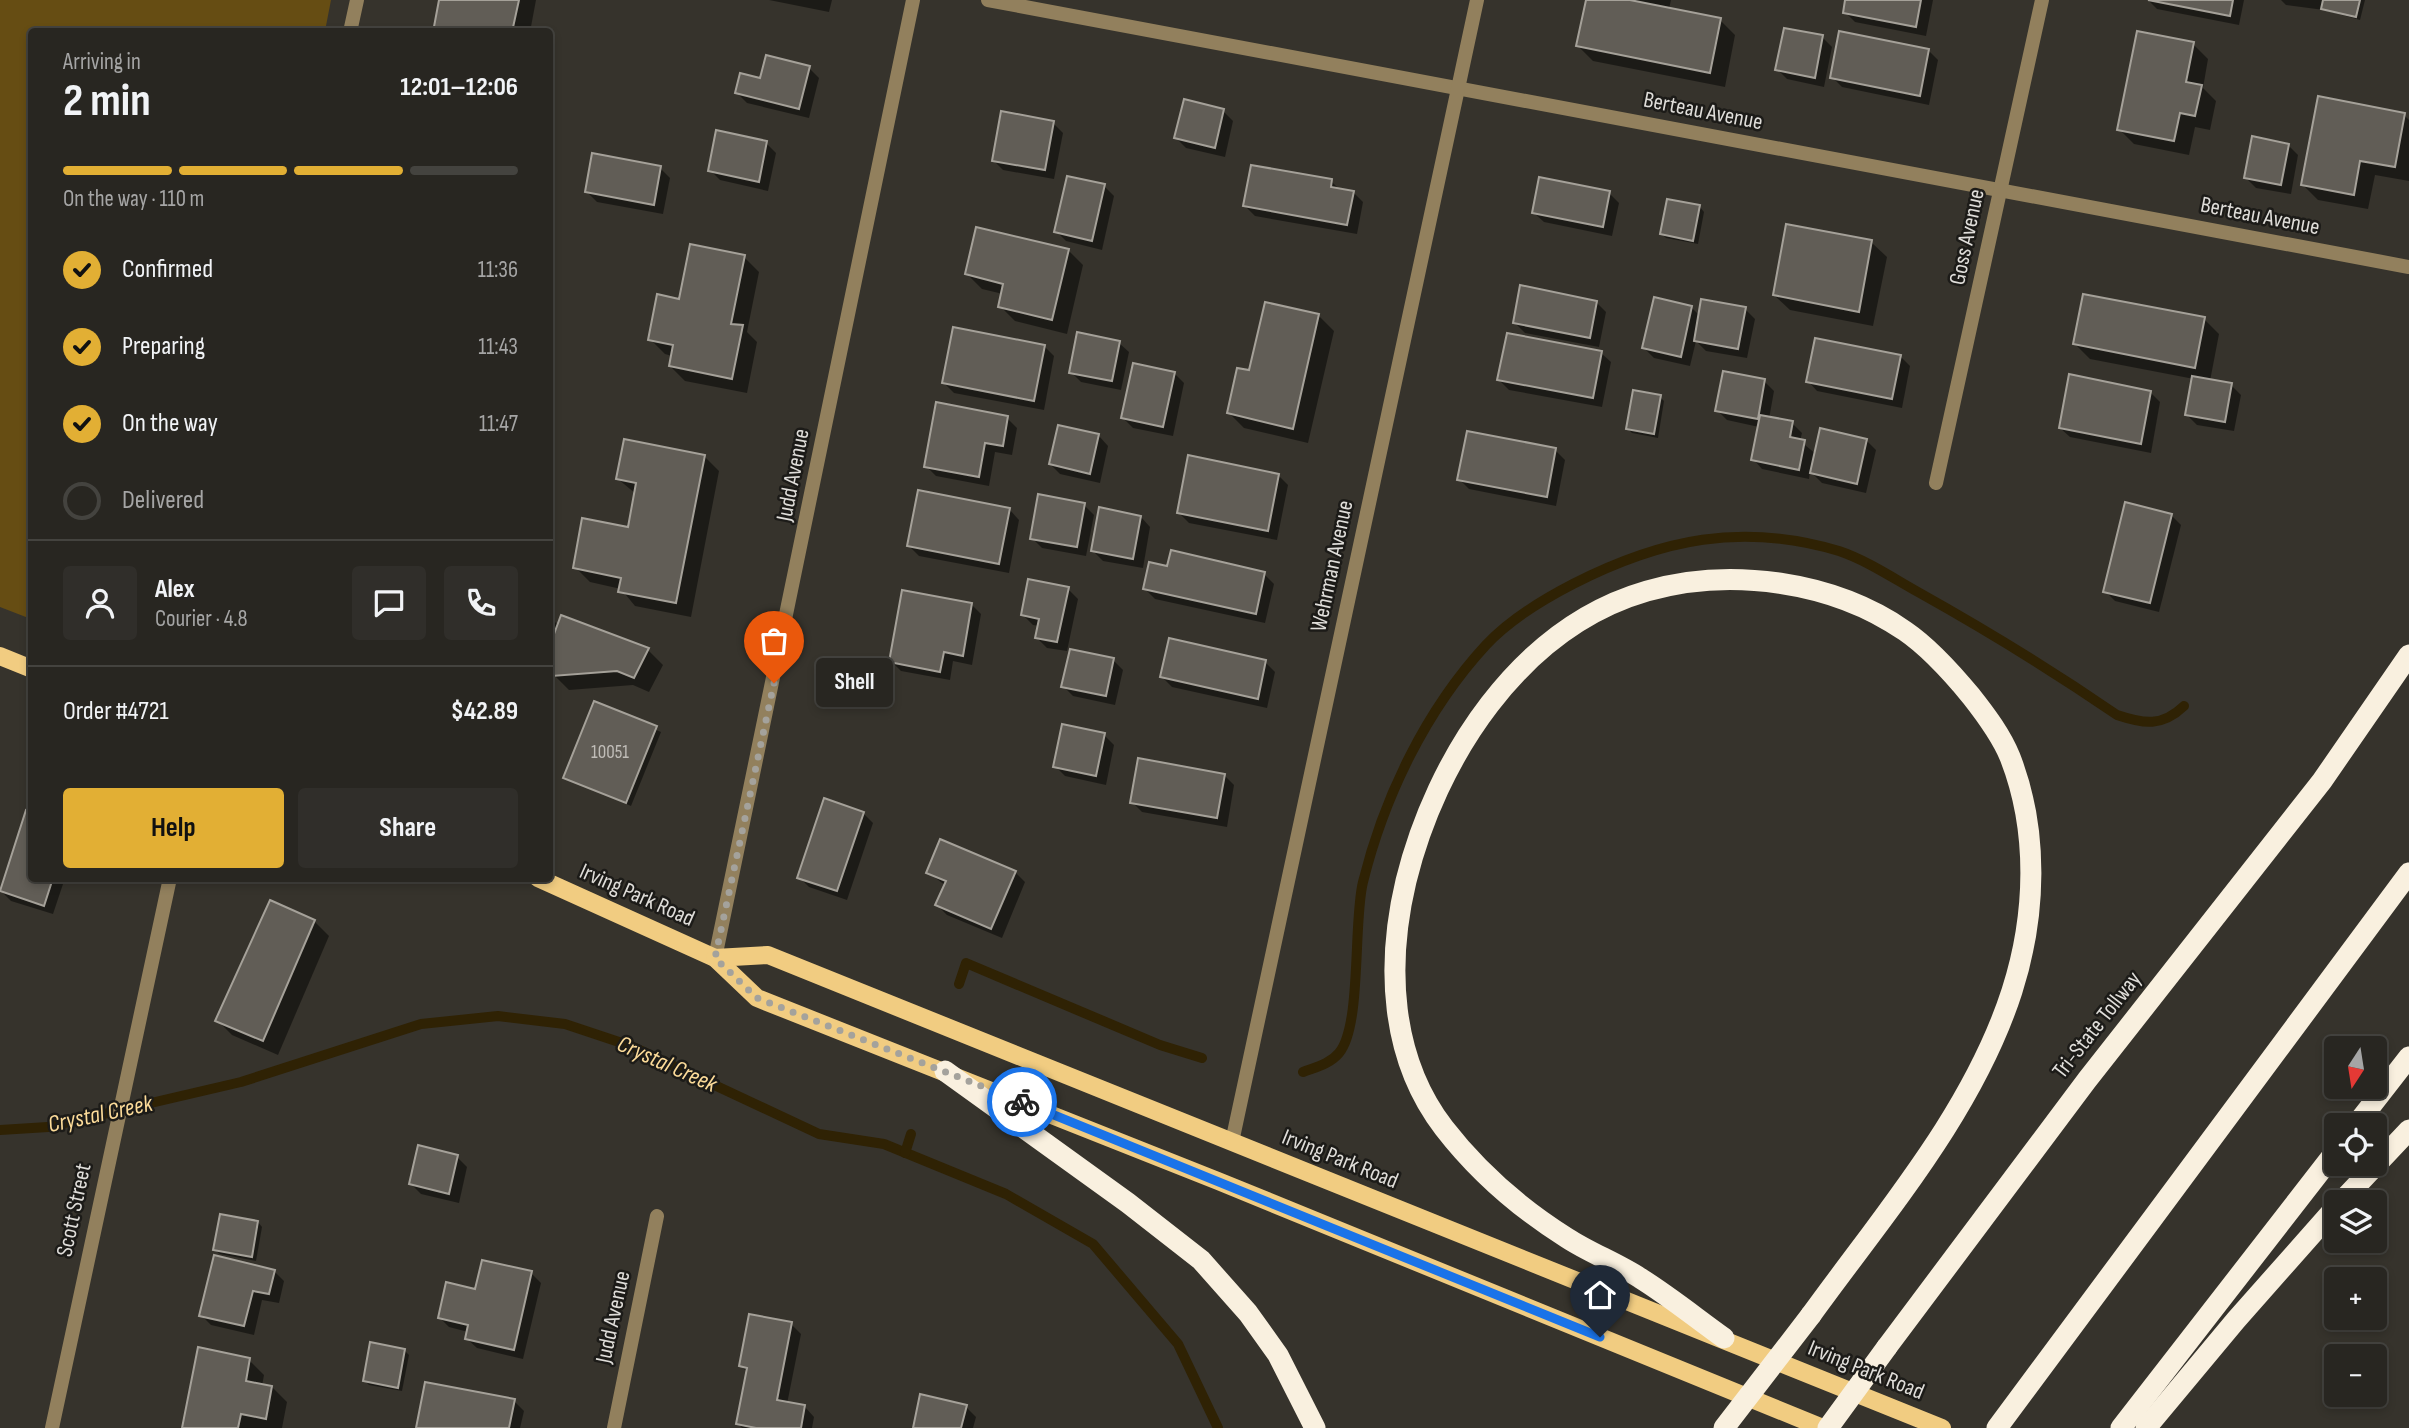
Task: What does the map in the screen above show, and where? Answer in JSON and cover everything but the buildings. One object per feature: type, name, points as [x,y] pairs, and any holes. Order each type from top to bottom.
[{"type":"highway","points":[[1724,1338],[1641,1278],[1570,1240],[1512,1200],[1442,1126],[1403,1051],[1396,1011],[1395,968],[1401,908],[1410,863],[1435,796],[1471,729],[1534,657],[1564,632],[1598,611],[1640,593],[1710,580],[1753,581],[1808,589],[1841,598],[1904,630],[1960,683],[1988,717],[2010,757],[2028,836],[2032,880],[2027,929],[2012,990],[1993,1039],[1942,1133],[1811,1315],[1724,1428]]},
{"type":"highway","name":"Tri-State Tollway","points":[[1826,1428],[2087,1080],[2322,781],[2409,655]]},
{"type":"highway","points":[[1997,1428],[2409,873]]},
{"type":"highway","points":[[2365,1113],[2409,1057]]},
{"type":"highway","points":[[945,1071],[1117,1195],[1201,1260],[1248,1312],[1278,1355],[1315,1428]]},
{"type":"highway","points":[[2352,1190],[2409,1130]]},
{"type":"highway","points":[[2121,1428],[2324,1166]]},
{"type":"highway","points":[[2146,1428],[2235,1320],[2324,1221]]},
{"type":"main road","points":[[0,656],[28,666]]},
{"type":"main road","name":"Irving Park Road","points":[[547,882],[715,958],[757,998],[945,1071],[1826,1428]]},
{"type":"main road","name":"Irving Park Road","points":[[715,958],[768,955],[1942,1428]]},
{"type":"street","points":[[351,28],[357,0]]},
{"type":"street","name":"Judd Avenue","points":[[715,958],[913,0]]},
{"type":"street","name":"Berteau Avenue","points":[[988,0],[2409,267]]},
{"type":"street","name":"Wehrman Avenue","points":[[1232,1142],[1477,0]]},
{"type":"street","name":"Goss Avenue","points":[[1937,484],[2042,0]]},
{"type":"street","name":"Scott Street","points":[[52,1428],[169,882]]},
{"type":"street","name":"Judd Avenue","points":[[614,1428],[657,1216]]},
{"type":"shaded area","points":[[0,0],[331,0],[326,28],[28,28],[28,618],[0,607]]},
{"type":"waterway","points":[[1303,1072],[1331,1060],[1339,1053],[1346,1040],[1354,997],[1363,882],[1395,787],[1426,726],[1464,670],[1505,627],[1550,597],[1606,568],[1670,546],[1703,540],[1735,537],[1803,542],[1839,551],[1879,570],[2019,651],[2117,715],[2152,722],[2168,718],[2184,706]]},
{"type":"waterway","points":[[959,984],[966,963],[1160,1045],[1202,1058]]},
{"type":"waterway","name":"Crystal Creek","points":[[0,1130],[48,1127],[241,1082],[421,1024],[498,1016],[565,1024],[631,1046],[819,1134],[884,1144],[1006,1194],[1093,1244],[1178,1344],[1218,1428]]},
{"type":"waterway","points":[[905,1153],[911,1134]]},
{"type":"way so far","points":[[774,683],[715,958],[757,998],[1022,1102]]},
{"type":"place","name":"Shell","points":[[774,683]]},
{"type":"route","points":[[1022,1102],[1600,1337]]}]
